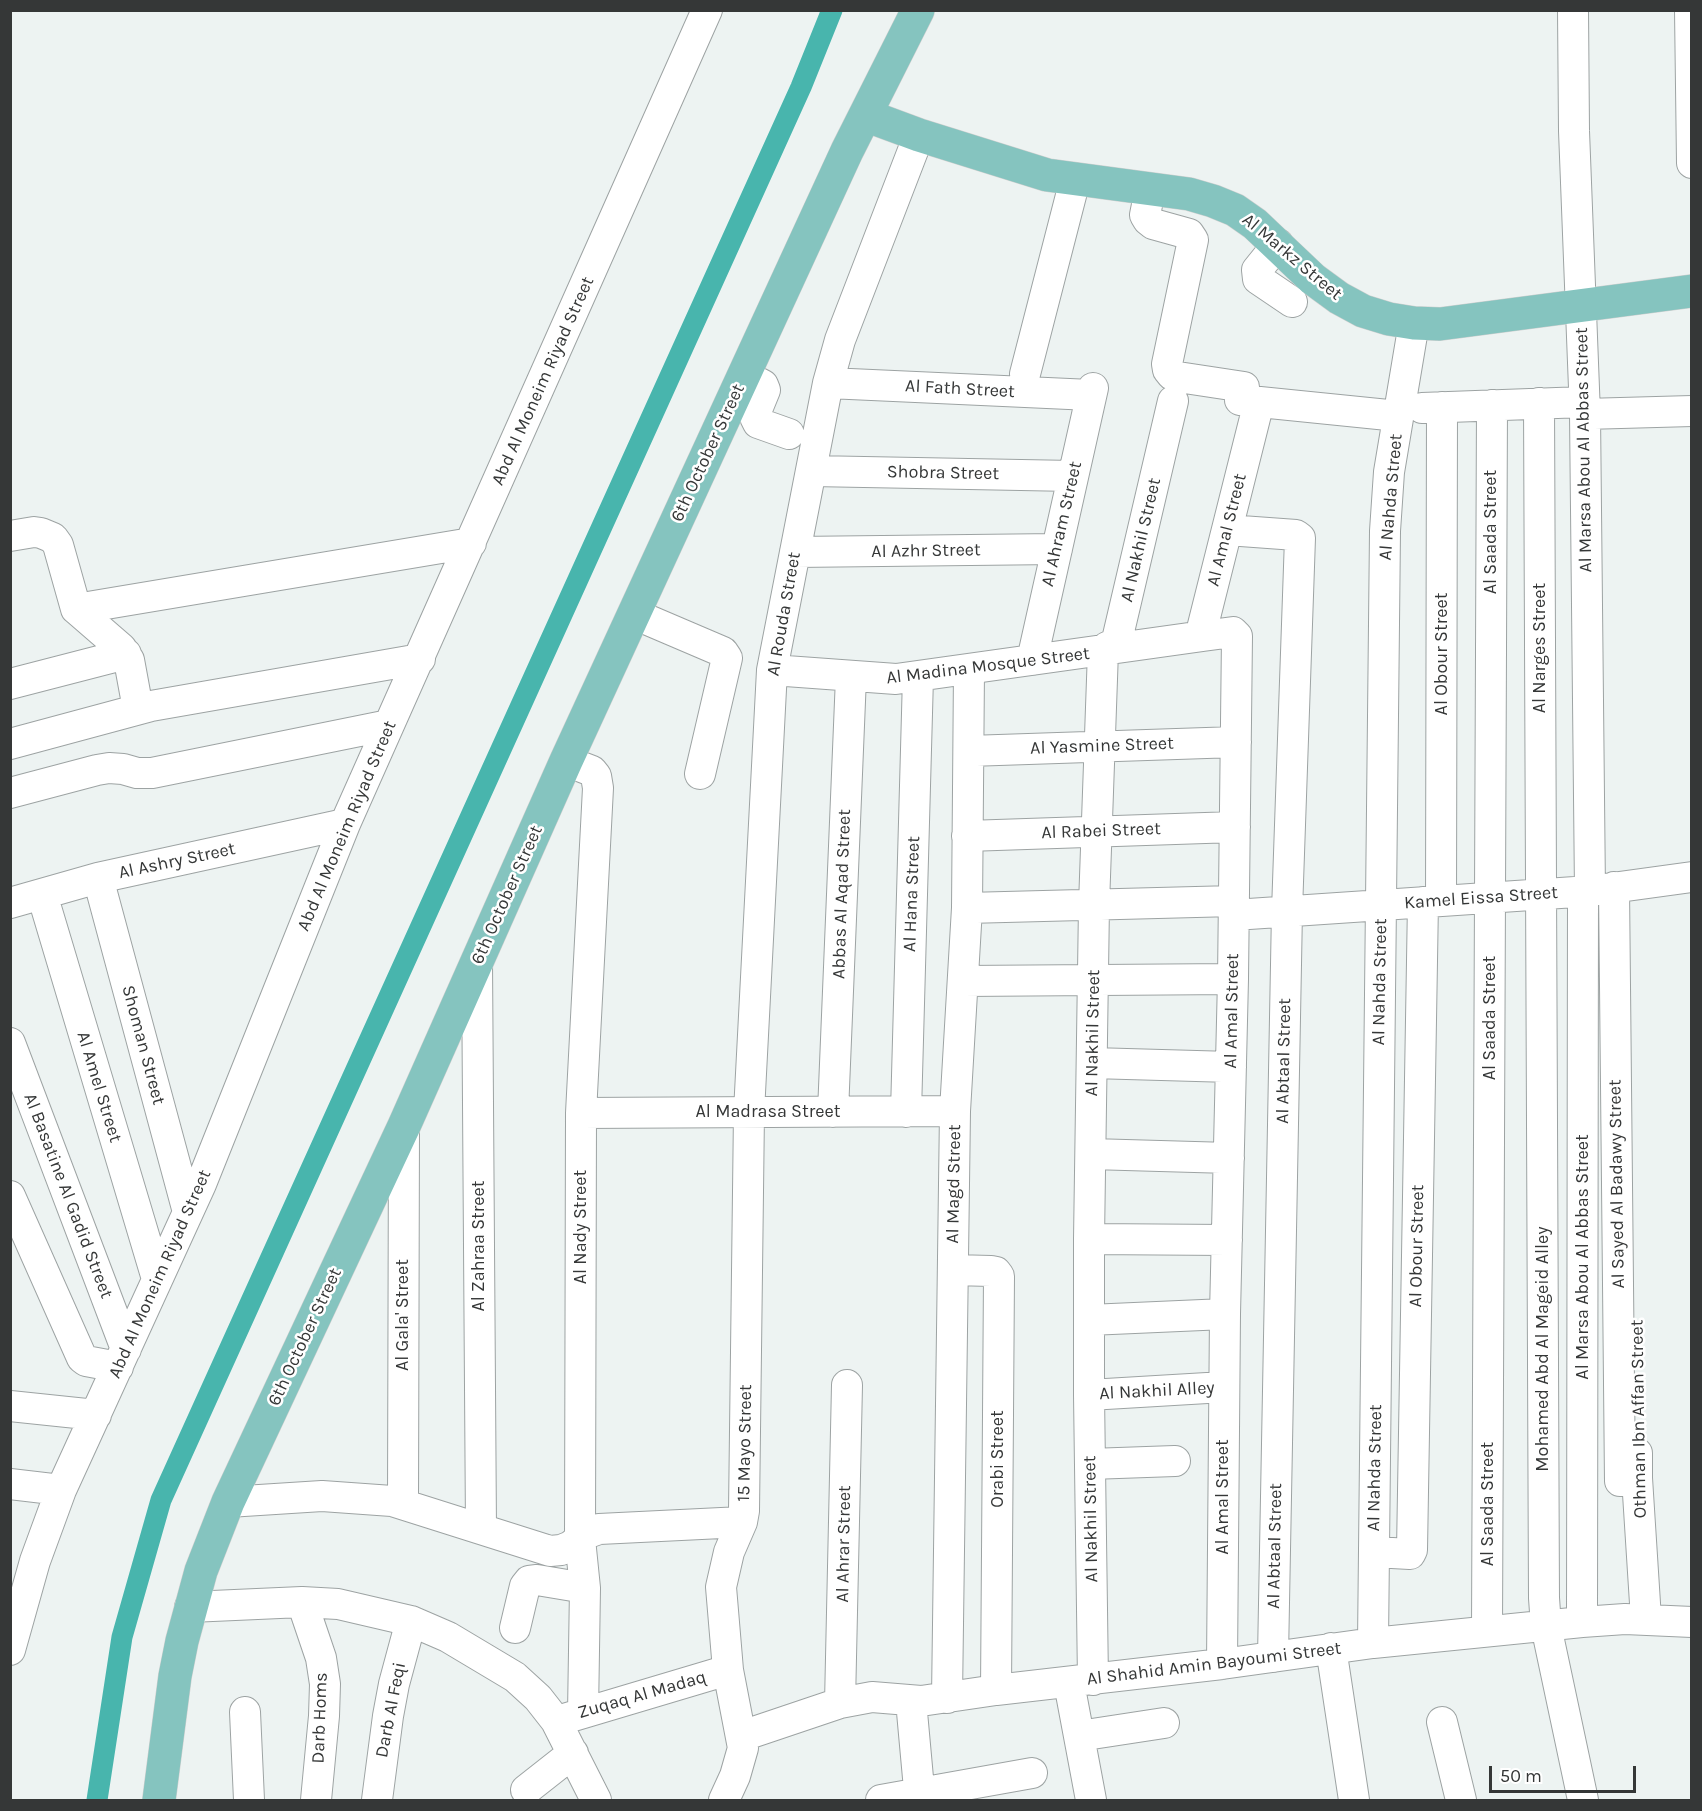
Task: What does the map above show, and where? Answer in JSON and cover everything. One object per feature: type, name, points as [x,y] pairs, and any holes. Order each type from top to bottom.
[{"type":"main road","name":"6th October Street","points":[[159,1800],[175,1676],[190,1607],[228,1502],[404,1126],[566,761],[744,375],[865,115],[918,10]]},
{"type":"main road","name":"Al Markz Street","points":[[865,115],[1021,168],[1076,180],[1189,195],[1213,201],[1235,210],[1255,224],[1313,279],[1339,298],[1363,311],[1414,323],[1440,324],[1692,291]]},
{"type":"street","name":"Abd Al Moneim Riyad Street","points":[[11,1647],[23,1560],[62,1490],[201,1184],[345,824],[707,10]]},
{"type":"street","name":"Al Marsa Abou Al Abbas Street","points":[[1573,10],[1574,131],[1585,408],[1596,890],[1583,1200],[1582,1622]]},
{"type":"street","points":[[1690,10],[1692,163]]},
{"type":"street","name":"Al Rouda Street","points":[[749,1112],[772,670],[828,383],[840,340],[919,135]]},
{"type":"street","points":[[1025,374],[1076,180]]},
{"type":"street","points":[[1150,190],[1145,214],[1148,220],[1153,224],[1189,234],[1193,240],[1167,364],[1172,375],[1246,396],[1399,412],[1442,407],[1539,403],[1585,408],[1692,411]]},
{"type":"street","points":[[1278,244],[1257,270],[1258,279],[1292,302]]},
{"type":"street","name":"Al Nahda Street","points":[[1373,1643],[1385,531],[1389,472],[1414,323]]},
{"type":"street","points":[[744,375],[763,385],[765,390],[756,412],[755,417],[758,423],[789,434]]},
{"type":"street","name":"Al Fath Street","points":[[828,383],[1092,392]]},
{"type":"street","name":"Al Ahram Street","points":[[1032,660],[1092,392]]},
{"type":"street","name":"Al Amal Street","points":[[1222,1664],[1225,1314],[1233,979],[1237,634],[1231,632],[1203,636],[1201,633],[1227,530],[1246,396]]},
{"type":"street","name":"Al Nakhil Street","points":[[1092,1800],[1079,1736],[1090,1464],[1089,1239],[1094,905],[1103,651],[1118,640],[1173,401]]},
{"type":"street","name":"Al Narges Street","points":[[1539,403],[1541,894]]},
{"type":"street","name":"Al Saada Street","points":[[1487,1632],[1492,405]]},
{"type":"street","name":"Al Obour Street","points":[[1374,1552],[1408,1554],[1412,1550],[1432,901],[1442,407]]},
{"type":"street","name":"Shobra Street","points":[[812,471],[1073,476]]},
{"type":"street","name":"Al Abtaal Street","points":[[1227,530],[1296,535],[1300,538],[1287,911],[1273,1657]]},
{"type":"street","points":[[10,536],[33,532],[53,538],[58,545],[76,609],[126,654],[129,660],[138,709]]},
{"type":"street","points":[[76,609],[471,543]]},
{"type":"street","name":"Al Azhr Street","points":[[795,552],[1057,549]]},
{"type":"street","points":[[634,614],[723,652],[727,658],[700,774]]},
{"type":"street","name":"Al Madina Mosque Street","points":[[772,670],[896,680],[1203,636]]},
{"type":"street","points":[[10,684],[126,654]]},
{"type":"street","points":[[10,744],[138,709],[420,659]]},
{"type":"street","name":"Al Magd Street","points":[[947,1698],[956,1111],[967,908],[969,670]]},
{"type":"street","name":"Abbas Al Aqad Street","points":[[833,1112],[851,677]]},
{"type":"street","name":"Al Hana Street","points":[[906,1112],[918,677]]},
{"type":"street","points":[[10,793],[97,770],[109,768],[152,773],[388,725]]},
{"type":"street","name":"Al Yasmine Street","points":[[969,751],[1236,742]]},
{"type":"street","name":"Al Nady Street","points":[[566,761],[587,768],[596,776],[598,782],[581,1113],[580,1539],[585,1588],[569,1717]]},
{"type":"street","name":"Al Ashry Street","points":[[10,903],[98,878],[345,824]]},
{"type":"street","name":"Al Rabei Street","points":[[968,836],[1234,827]]},
{"type":"street","name":"Kamel Eissa Street","points":[[967,908],[1094,905],[1287,911],[1596,890],[1692,877]]},
{"type":"street","name":"Shoman Street","points":[[98,878],[188,1212]]},
{"type":"street","name":"Al Sayed Al Badawy Street","points":[[1596,890],[1617,1201]]},
{"type":"street","name":"Al Amel Street","points":[[42,894],[157,1279]]},
{"type":"street","name":"Mohamed Abd Al Mageid Alley","points":[[1541,894],[1544,1598],[1546,1626],[1583,1800]]},
{"type":"street","name":"Al Zahraa Street","points":[[477,962],[481,1529]]},
{"type":"street","points":[[963,981],[1233,979]]},
{"type":"street","name":"Al Basatine Al Gadid Street","points":[[10,1043],[122,1358]]},
{"type":"street","points":[[1092,1063],[1231,1067]]},
{"type":"street","name":"Al Madrasa Street","points":[[581,1113],[956,1111]]},
{"type":"street","name":"15 Mayo Street","points":[[724,1800],[728,1796],[743,1748],[728,1670],[721,1587],[729,1552],[742,1522],[744,1511],[749,1112]]},
{"type":"street","name":"Al Gala' Street","points":[[403,1503],[404,1126]]},
{"type":"street","points":[[1091,1154],[1229,1158]]},
{"type":"street","points":[[10,1196],[82,1358],[86,1361],[122,1358]]},
{"type":"street","name":"Othman Ibn Affan Street","points":[[1583,1200],[1638,1203],[1628,1480],[1646,1619]]},
{"type":"street","points":[[1089,1239],[1227,1240]]},
{"type":"street","name":"Orabi Street","points":[[953,1270],[991,1271],[996,1272],[999,1276],[996,1690]]},
{"type":"street","points":[[1089,1320],[1225,1314]]},
{"type":"street","name":"Al Ahrar Street","points":[[840,1703],[847,1385]]},
{"type":"street","name":"Al Nakhil Alley","points":[[1089,1395],[1224,1387]]},
{"type":"street","points":[[10,1406],[96,1415]]},
{"type":"street","points":[[1090,1464],[1175,1461]]},
{"type":"street","points":[[1582,1488],[1628,1480]]},
{"type":"street","points":[[10,1484],[62,1490]]},
{"type":"street","points":[[228,1502],[322,1496],[403,1503],[550,1551],[571,1546],[592,1530],[742,1522]]},
{"type":"street","points":[[515,1628],[525,1586],[529,1581],[537,1580],[585,1588]]},
{"type":"street","points":[[190,1607],[302,1602],[338,1604],[411,1621],[448,1637],[515,1677],[538,1698],[569,1717],[573,1753],[596,1800]]},
{"type":"street","name":"Darb Homs","points":[[302,1602],[321,1658],[325,1684],[316,1800]]},
{"type":"street","name":"Al Shahid Amin Bayoumi Street","points":[[742,1736],[840,1703],[872,1697],[911,1701],[947,1698],[1331,1648],[1582,1622],[1646,1619],[1692,1622]]},
{"type":"street","name":"Darb Al Feqi","points":[[377,1800],[394,1684],[411,1621]]},
{"type":"street","points":[[1331,1648],[1354,1800]]},
{"type":"street","name":"Zuqaq Al Madaq","points":[[569,1717],[728,1670]]},
{"type":"street","points":[[911,1701],[919,1797]]},
{"type":"street","points":[[245,1712],[249,1800]]},
{"type":"street","points":[[1442,1722],[1461,1800]]},
{"type":"street","points":[[1079,1736],[1164,1723]]},
{"type":"street","points":[[521,1791],[573,1753]]},
{"type":"street","points":[[881,1800],[919,1797],[1032,1773]]},
{"type":"waterway","points":[[97,1800],[122,1637],[161,1500],[801,87],[832,10]]}]
